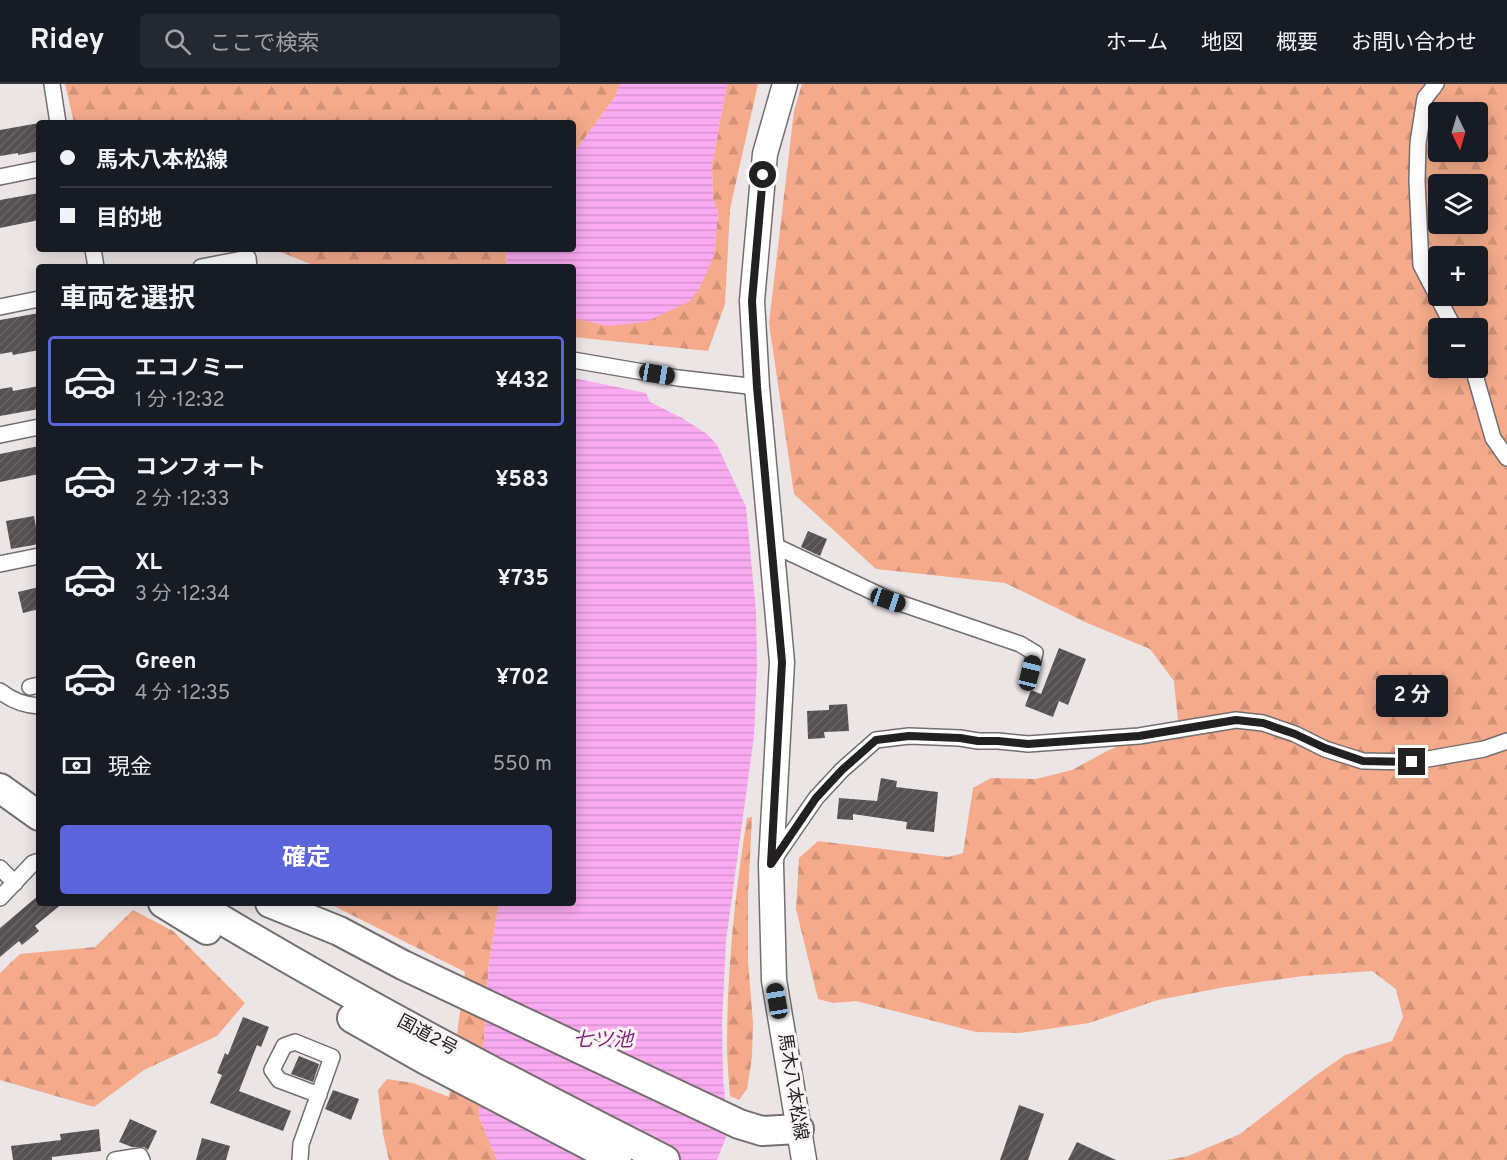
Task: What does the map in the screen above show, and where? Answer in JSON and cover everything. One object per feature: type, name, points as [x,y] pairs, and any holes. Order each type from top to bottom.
[{"type":"highway","points":[[0,785],[36,799]]},
{"type":"highway","points":[[0,785],[36,807]]},
{"type":"highway","points":[[0,785],[36,814]]},
{"type":"highway","points":[[168,906],[300,987],[426,1060],[616,1160]]},
{"type":"highway","name":"国道2号","points":[[199,906],[395,1020],[522,1088],[665,1160]]},
{"type":"highway","points":[[277,906],[339,931],[403,964],[739,1124],[762,1131],[799,1129]]},
{"type":"main road","name":"馬木八本松線","points":[[785,84],[765,154],[752,301],[757,387],[782,662],[771,864],[774,980],[804,1160]]},
{"type":"street","points":[[51,84],[57,120]]},
{"type":"street","points":[[1436,84],[1425,98],[1418,143],[1417,181],[1421,265],[1449,318]]},
{"type":"street","points":[[0,177],[36,170]]},
{"type":"street","points":[[217,264],[248,258],[249,264]]},
{"type":"street","points":[[0,307],[36,300]]},
{"type":"street","points":[[576,361],[678,378],[757,387]]},
{"type":"street","points":[[1476,378],[1493,438],[1507,458]]},
{"type":"street","points":[[0,435],[36,428]]},
{"type":"street","points":[[771,544],[888,600],[1020,644],[1035,653],[1030,673]]},
{"type":"street","points":[[0,564],[36,557]]},
{"type":"street","points":[[0,691],[7,697],[27,705],[36,706]]},
{"type":"street","points":[[771,864],[816,798],[842,770],[876,740],[909,736],[1028,744],[1139,736],[1236,720],[1263,723],[1363,761],[1412,762],[1484,749],[1507,741]]},
{"type":"street","points":[[0,898],[36,862]]},
{"type":"street","points":[[0,868],[15,883]]},
{"type":"street","points":[[300,1160],[301,1144],[319,1095]]},
{"type":"street","points":[[115,1160],[140,1156],[142,1160]]},
{"type":"green space","points":[[65,84],[620,84],[615,97],[576,150],[576,120],[73,120]]},
{"type":"green space","points":[[727,84],[758,84],[730,209],[725,304],[708,351],[576,337],[576,317],[699,289],[714,255],[718,213],[713,199],[712,165]]},
{"type":"green space","points":[[802,84],[1507,84],[1507,1160],[1168,1160],[1188,1156],[1240,1134],[1345,1055],[1392,1041],[1403,1017],[1396,989],[1372,971],[1303,976],[1225,987],[1158,1000],[1089,1023],[1020,1033],[976,1032],[856,1001],[833,1003],[818,999],[796,909],[799,858],[818,841],[948,857],[963,853],[973,788],[991,778],[1036,779],[1072,770],[1109,750],[1178,721],[1174,681],[1150,649],[1085,622],[1005,583],[876,569],[794,494],[769,323],[794,111]]},
{"type":"green space","points":[[280,252],[506,252],[507,264],[310,264]]},
{"type":"green space","points":[[752,817],[748,896],[748,961],[753,1023],[752,1057],[747,1089],[739,1100],[730,1096],[727,1046],[728,988],[732,931],[743,846],[747,818]]},
{"type":"green space","points":[[334,906],[498,906],[489,961],[479,1117],[497,1160],[389,1160],[383,1134],[378,1090],[387,1079],[413,1083],[449,1097],[465,972]]},
{"type":"green space","points":[[133,910],[173,931],[245,1003],[217,1036],[144,1070],[94,1107],[0,1080],[0,973],[20,954],[95,947]]},
{"type":"water","points":[[620,84],[727,84],[712,165],[713,199],[718,213],[714,256],[699,289],[690,301],[646,322],[608,326],[576,319],[576,264],[507,264],[506,252],[576,252],[576,150],[615,97]]},
{"type":"water","name":"七ツ池","points":[[576,379],[646,393],[650,402],[707,434],[717,445],[746,507],[756,612],[757,667],[754,736],[726,941],[722,1024],[723,1077],[728,1132],[717,1160],[497,1160],[479,1117],[489,961],[498,906],[576,906]]},
{"type":"building","points":[[36,124],[36,152],[0,156],[0,130]]},
{"type":"building","points":[[36,194],[36,221],[0,228],[0,200]]},
{"type":"building","points":[[36,314],[36,351],[13,355],[12,352],[0,354],[0,320]]},
{"type":"building","points":[[12,387],[13,391],[36,387],[36,410],[0,416],[0,389]]},
{"type":"building","points":[[36,447],[36,475],[0,482],[0,454]]},
{"type":"building","points":[[34,516],[36,545],[11,549],[6,521]]},
{"type":"building","points":[[808,531],[827,539],[820,556],[801,547]]},
{"type":"building","points":[[36,588],[36,610],[23,613],[18,592]]},
{"type":"building","points":[[1059,648],[1086,659],[1068,705],[1059,701],[1053,717],[1025,706],[1031,690],[1041,694]]},
{"type":"building","points":[[847,704],[849,731],[824,732],[825,738],[808,739],[807,711],[829,710],[829,705]]},
{"type":"building","points":[[881,778],[897,781],[896,787],[938,792],[934,832],[906,829],[907,822],[853,814],[853,820],[837,819],[839,798],[877,801]]},
{"type":"building","points":[[36,898],[36,906],[59,906],[35,926],[39,931],[22,945],[19,941],[0,957],[0,928]]},
{"type":"building","points":[[243,1017],[269,1027],[261,1047],[257,1045],[239,1091],[291,1111],[283,1131],[210,1103],[222,1075],[217,1073],[225,1053],[228,1055]]},
{"type":"building","points":[[299,1056],[319,1064],[313,1082],[291,1074]]},
{"type":"building","points":[[333,1090],[359,1099],[351,1120],[325,1109]]},
{"type":"building","points":[[1019,1105],[1044,1114],[1028,1160],[1000,1160]]},
{"type":"building","points":[[130,1119],[157,1131],[148,1150],[144,1147],[132,1147],[119,1142]]},
{"type":"building","points":[[99,1129],[101,1151],[52,1157],[52,1160],[13,1160],[11,1146],[61,1140],[60,1134]]},
{"type":"building","points":[[202,1138],[230,1146],[226,1160],[196,1160]]},
{"type":"building","points":[[1077,1142],[1116,1160],[1068,1160]]},
{"type":"route","points":[[763,175],[752,301],[757,387],[782,662],[771,864],[816,798],[842,770],[876,740],[909,736],[1028,744],[1139,736],[1236,720],[1263,723],[1363,761],[1412,762]]}]
